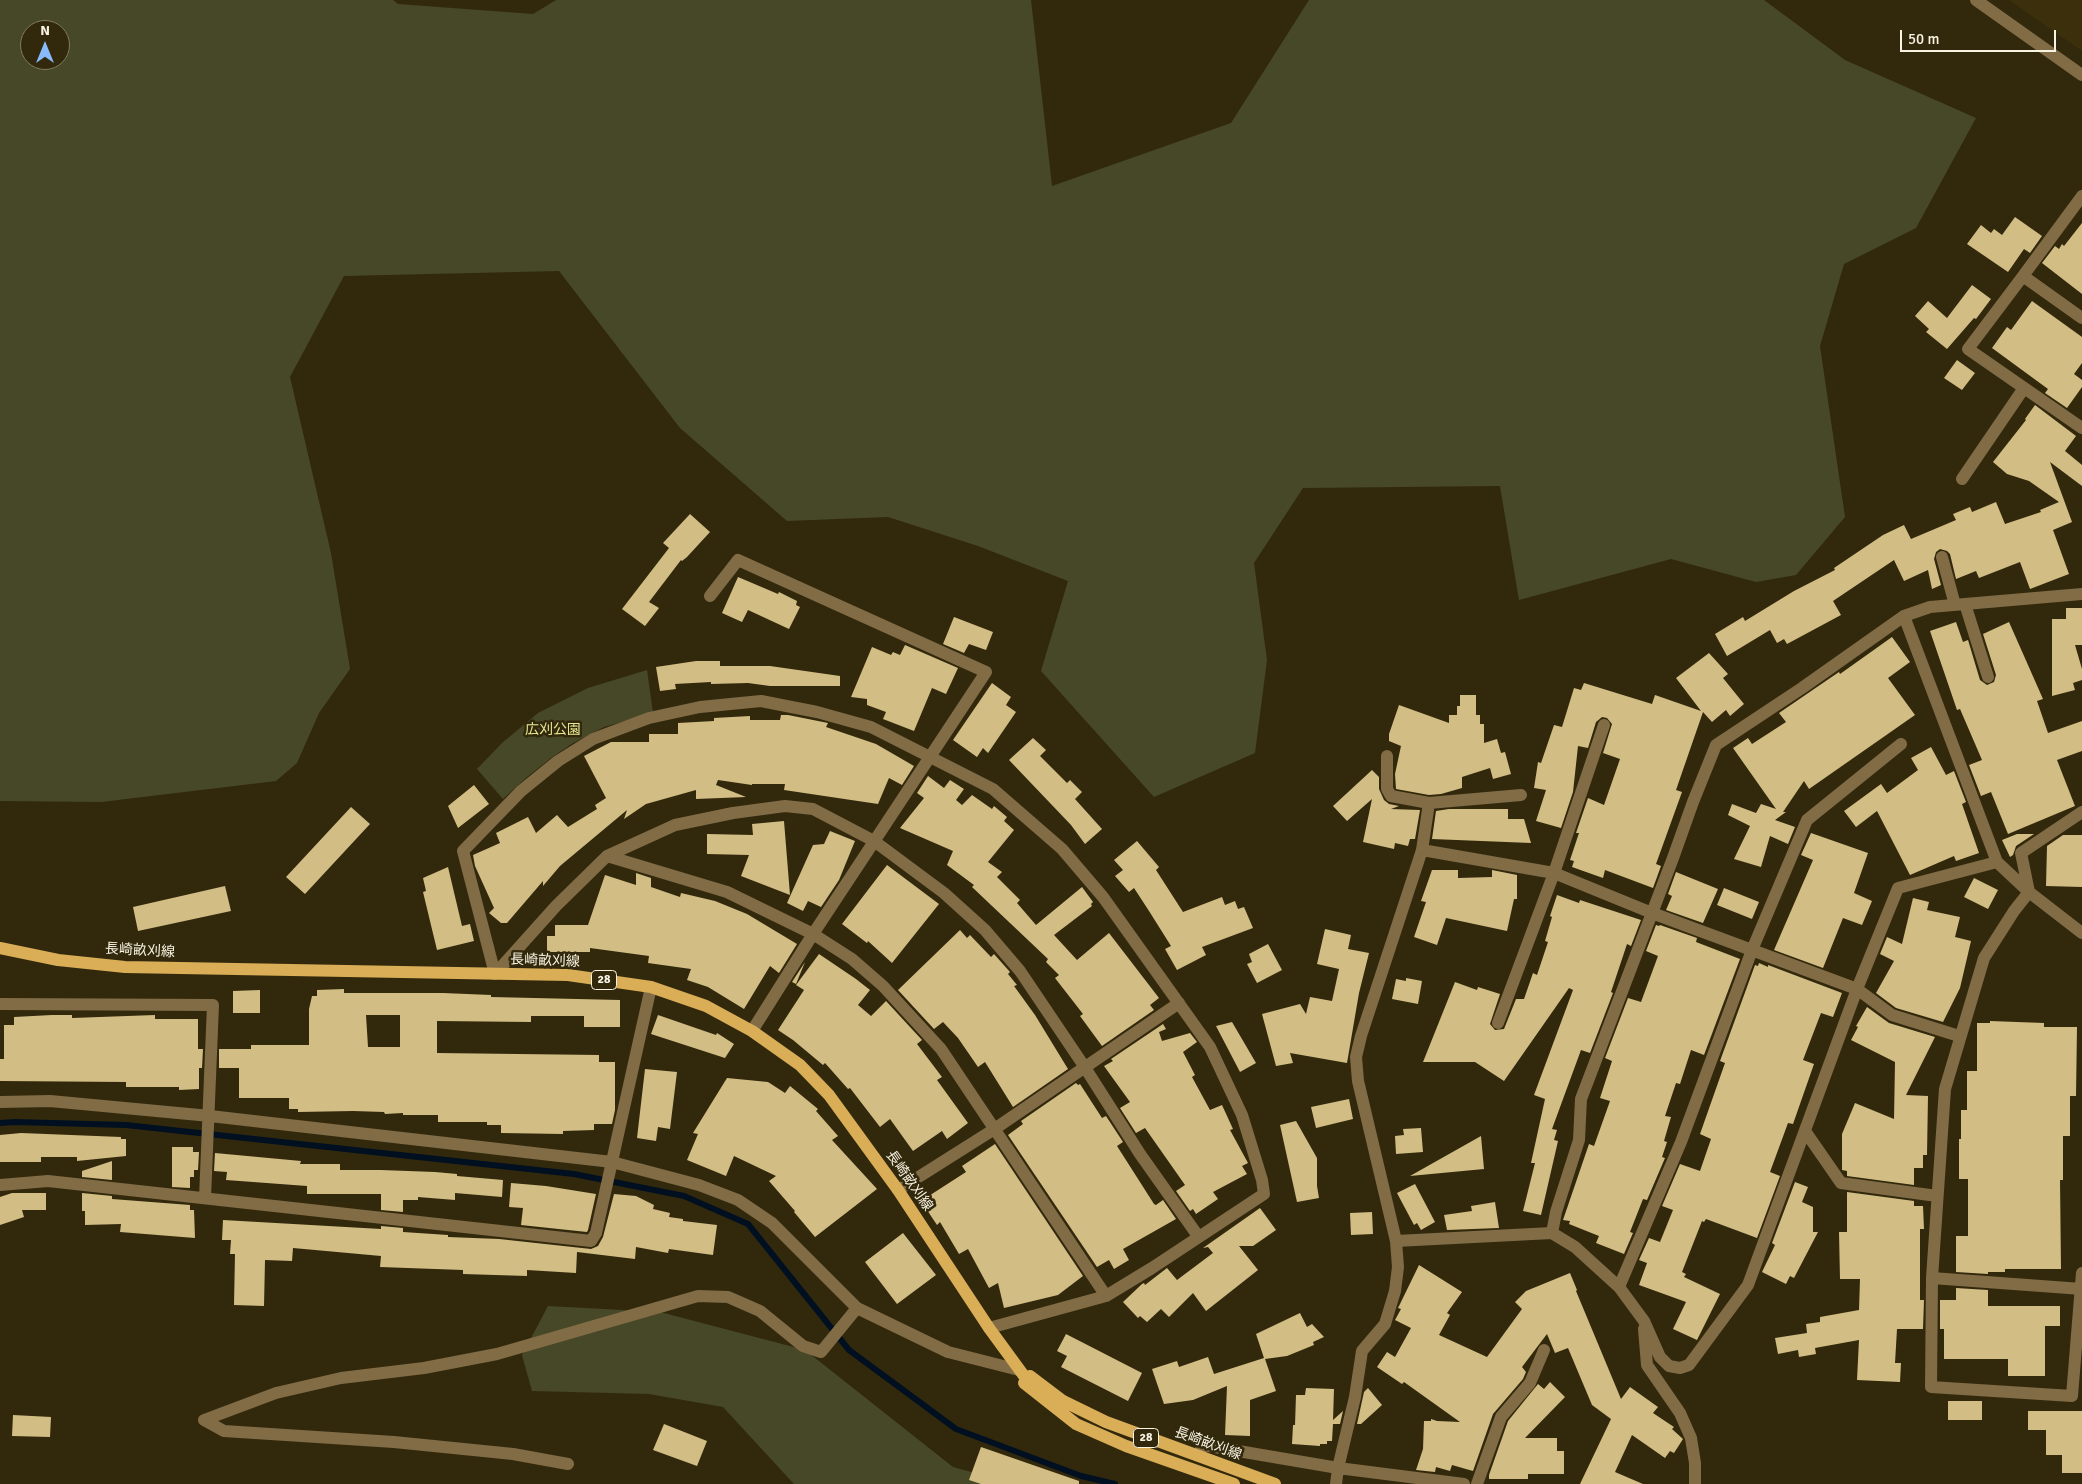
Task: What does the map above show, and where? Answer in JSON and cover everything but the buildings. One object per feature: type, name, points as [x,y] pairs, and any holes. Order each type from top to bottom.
[{"type":"main road","name":"長崎畝刈線","points":[[0,948],[58,960],[125,967],[568,974],[651,987],[706,1006],[752,1031],[800,1065],[829,1095],[898,1190],[989,1328],[1027,1380]]},
{"type":"main road","name":"長崎畝刈線","points":[[1234,1484],[1126,1446],[1076,1424],[1024,1383],[1030,1376],[1063,1401],[1106,1422],[1275,1484]]},
{"type":"street","points":[[1976,0],[2082,75]]},
{"type":"street","points":[[2082,196],[1968,349],[2082,428]]},
{"type":"street","points":[[2023,276],[2082,318]]},
{"type":"street","points":[[1962,479],[2024,388]]},
{"type":"street","points":[[1942,557],[1988,677]]},
{"type":"street","points":[[710,596],[738,560],[986,672],[813,934],[752,1031]]},
{"type":"street","points":[[1552,1233],[1556,1212],[1579,1140],[1581,1100],[1716,745],[1802,688],[1904,616],[1930,607],[2082,594]]},
{"type":"street","points":[[1904,616],[1997,862],[2029,892],[2082,933]]},
{"type":"street","points":[[495,974],[463,851],[521,791],[558,762],[593,739],[649,718],[700,707],[761,701],[817,712],[871,727],[993,789],[1062,849],[1103,897],[1210,1047],[1238,1106],[1262,1180],[1264,1194],[1106,1296],[989,1328]]},
{"type":"street","points":[[1498,1024],[1554,873],[1604,725]]},
{"type":"street","points":[[1619,1287],[1681,1142],[1752,950],[1807,820],[1900,744]]},
{"type":"street","points":[[1387,756],[1387,789],[1391,796],[1429,803],[1521,795]]},
{"type":"street","points":[[1336,1484],[1355,1397],[1362,1351],[1385,1324],[1395,1291],[1398,1267],[1396,1241],[1358,1081],[1356,1058],[1361,1036],[1422,850],[1429,803]]},
{"type":"street","points":[[495,974],[556,906],[607,856],[675,825],[733,813],[785,806],[813,809],[874,841],[944,893],[986,930],[1020,971],[1140,1154],[1198,1236]]},
{"type":"street","points":[[2082,812],[2021,853],[2029,892],[2014,911],[1984,958],[1959,1036],[1945,1089],[1932,1278],[1931,1387],[2072,1396],[2082,1273]]},
{"type":"street","points":[[1422,850],[1554,873],[1652,913],[1856,990],[1892,1015],[1959,1036]]},
{"type":"street","points":[[607,856],[727,892],[813,934],[852,959],[883,986],[941,1050],[1106,1296]]},
{"type":"street","points":[[1396,1241],[1552,1233],[1575,1246],[1619,1287],[1644,1321],[1660,1357],[1669,1366],[1680,1368],[1689,1364],[1748,1285],[1856,990],[1898,888],[1997,862]]},
{"type":"street","points":[[0,1186],[48,1181],[591,1241],[596,1233],[651,987]]},
{"type":"street","points":[[898,1190],[993,1130],[1084,1066],[1179,1003]]},
{"type":"street","points":[[0,1004],[213,1005],[205,1198]]},
{"type":"street","points":[[0,1102],[50,1101],[612,1164],[699,1185],[738,1200],[772,1223],[856,1308],[948,1352],[1019,1370]]},
{"type":"street","points":[[1805,1131],[1841,1183],[1937,1196]]},
{"type":"street","points":[[1932,1278],[2082,1289]]},
{"type":"street","points":[[568,1464],[512,1454],[394,1442],[224,1431],[204,1420],[276,1393],[341,1378],[424,1368],[497,1354],[698,1296],[728,1296],[760,1311],[803,1346],[821,1352],[856,1308]]},
{"type":"street","points":[[1644,1321],[1647,1365],[1680,1413],[1691,1438],[1695,1463],[1695,1484]]},
{"type":"street","points":[[1477,1484],[1501,1417],[1530,1383],[1544,1350]]},
{"type":"street","points":[[1198,1455],[1203,1445],[1338,1468],[1464,1484]]},
{"type":"shaded area","points":[[2009,0],[2082,0],[2082,51]]},
{"type":"green space","points":[[0,0],[393,0],[398,4],[533,14],[556,0],[1031,0],[1052,186],[1231,123],[1309,0],[1764,0],[1845,60],[1976,118],[1916,228],[1844,264],[1820,346],[1845,517],[1796,575],[1756,582],[1671,559],[1519,600],[1500,486],[1303,488],[1254,563],[1267,660],[1255,753],[1154,797],[1041,671],[1068,581],[978,546],[888,517],[787,521],[680,428],[559,271],[344,276],[290,377],[331,553],[350,669],[319,713],[297,763],[276,781],[101,802],[0,801]]},
{"type":"green space","name":"広刈公園","points":[[647,670],[653,713],[604,727],[573,743],[527,777],[503,799],[477,769],[502,743],[538,713],[588,688]]},
{"type":"green space","points":[[548,1306],[660,1312],[805,1350],[953,1467],[1015,1484],[794,1484],[723,1407],[649,1394],[532,1391],[522,1355]]},
{"type":"waterway","points":[[0,1123],[126,1125],[574,1174],[684,1196],[748,1224],[849,1350],[956,1429],[1081,1476],[1115,1484]]}]
